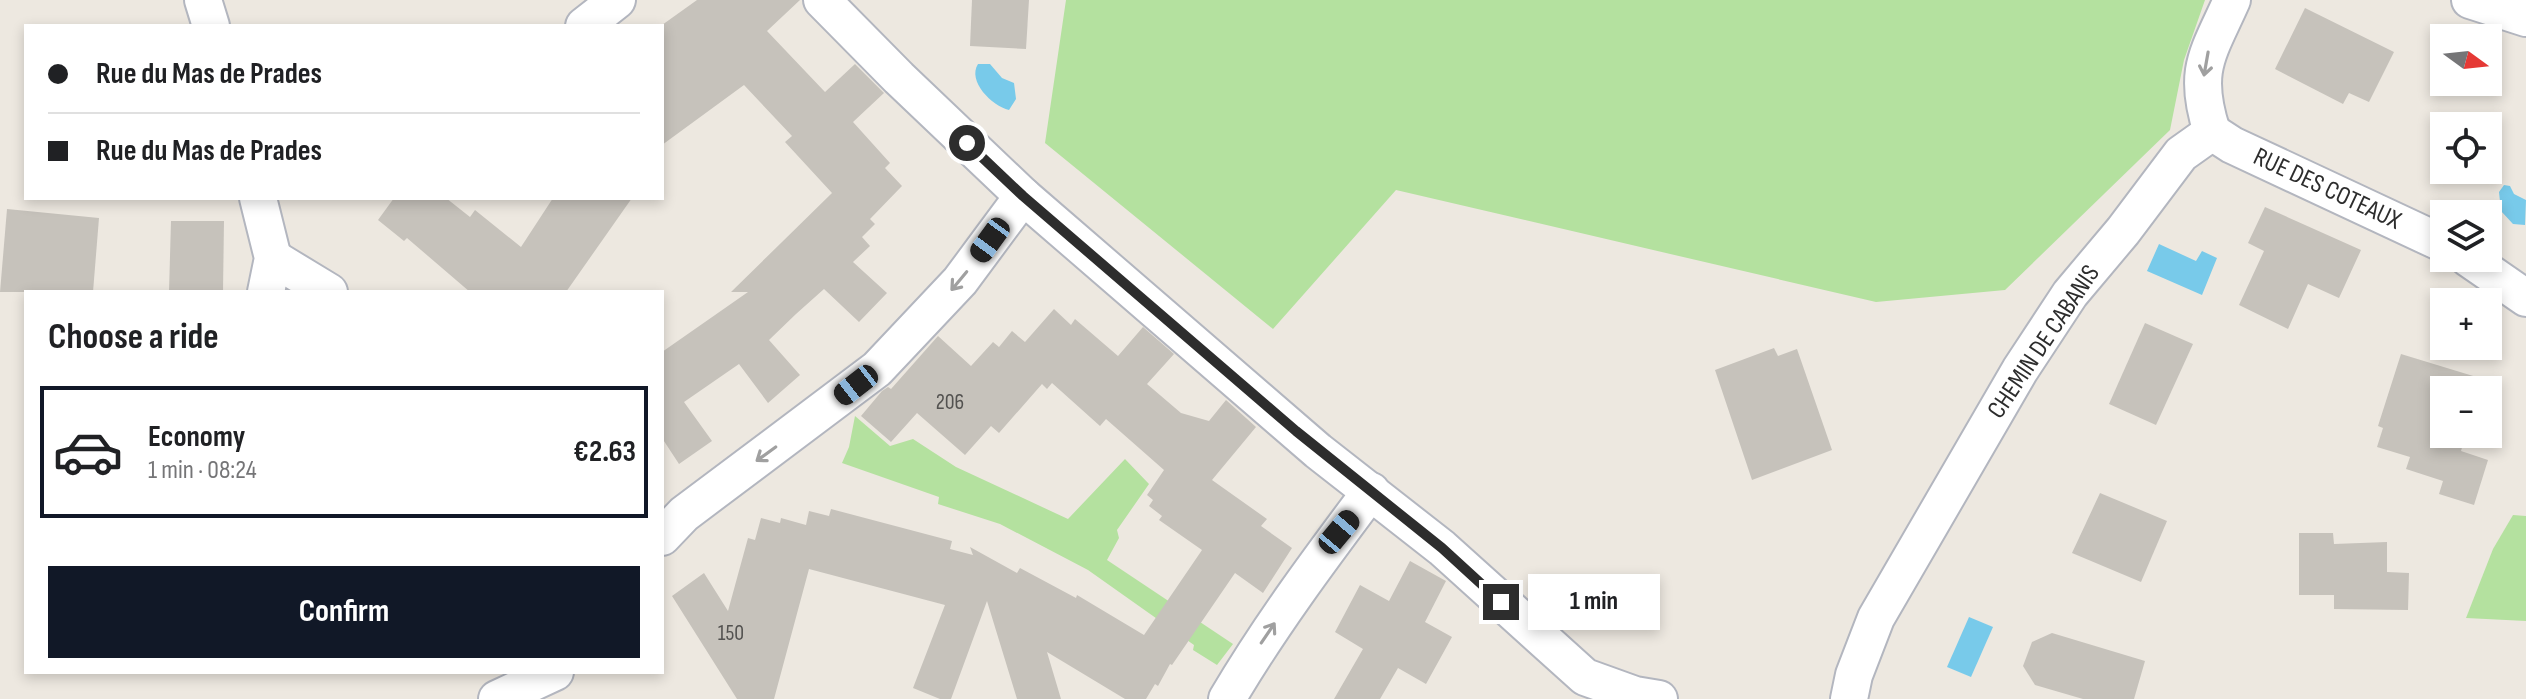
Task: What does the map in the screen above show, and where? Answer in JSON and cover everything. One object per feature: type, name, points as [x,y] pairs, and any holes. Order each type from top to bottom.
[{"type":"street","points":[[203,0],[210,24]]},
{"type":"street","points":[[587,24],[617,0]]},
{"type":"street","points":[[822,0],[1023,196],[1318,451],[1442,548],[1585,677],[1635,695],[1659,699]]},
{"type":"street","points":[[2212,132],[2203,95],[2206,54],[2232,0]]},
{"type":"street","points":[[2470,0],[2526,18]]},
{"type":"street","name":"RUE DES COTEAUX","points":[[2212,132],[2232,145],[2430,237]]},
{"type":"street","name":"CHEMIN DE CABANIS","points":[[1849,699],[1854,675],[1876,618],[2020,370],[2070,294],[2181,154],[2212,132]]},
{"type":"street","points":[[664,535],[684,514],[877,369],[960,281],[1023,196]]},
{"type":"street","points":[[258,200],[270,275],[322,290]]},
{"type":"street","points":[[2488,272],[2526,298]]},
{"type":"street","points":[[1227,699],[1256,650],[1328,546],[1371,491]]},
{"type":"street","points":[[497,699],[550,674]]},
{"type":"street","points":[[555,674],[570,699]]},
{"type":"green space","points":[[1066,0],[2205,0],[2184,60],[2170,130],[2005,290],[1876,302],[1396,190],[1273,329],[1045,143]]},
{"type":"green space","points":[[855,416],[890,446],[913,439],[956,467],[1068,519],[1125,459],[1149,484],[1117,530],[1119,538],[1107,560],[1233,644],[1217,665],[1193,650],[1194,645],[1088,570],[1000,524],[938,504],[939,497],[842,463],[849,447]]},
{"type":"green space","points":[[2513,515],[2526,516],[2526,621],[2466,618],[2493,549]]},
{"type":"water","points":[[978,64],[990,64],[1002,78],[1014,83],[1016,99],[1009,110],[995,104],[978,85],[975,71]]},
{"type":"water","points":[[2504,185],[2510,186],[2514,194],[2526,200],[2525,225],[2513,224],[2502,212],[2499,192]]},
{"type":"water","points":[[2159,244],[2196,261],[2202,251],[2217,258],[2202,295],[2147,271]]},
{"type":"water","points":[[1969,617],[1993,627],[1971,677],[1947,667]]},
{"type":"building","points":[[697,0],[800,0],[767,31],[825,92],[855,64],[884,93],[853,122],[890,163],[885,168],[902,186],[870,219],[875,224],[862,237],[870,246],[853,262],[887,293],[859,322],[824,289],[796,314],[769,340],[800,375],[768,403],[739,364],[684,402],[712,441],[679,464],[664,441],[664,351],[748,292],[731,292],[832,193],[785,142],[792,136],[744,85],[664,144],[663,24]]},
{"type":"building","points":[[972,0],[1029,0],[1026,49],[970,46]]},
{"type":"building","points":[[2305,8],[2394,52],[2369,102],[2349,93],[2343,104],[2275,69]]},
{"type":"building","points":[[393,200],[449,200],[470,217],[475,210],[521,247],[552,200],[631,200],[567,290],[468,290],[407,238],[404,241],[378,220]]},
{"type":"building","points":[[2265,207],[2361,250],[2339,298],[2308,284],[2288,329],[2239,305],[2264,251],[2248,243]]},
{"type":"building","points":[[7,209],[99,218],[93,290],[0,292]]},
{"type":"building","points":[[171,221],[224,221],[223,290],[169,290]]},
{"type":"building","points":[[1054,309],[1071,325],[1075,319],[1118,356],[1143,327],[1174,354],[1147,384],[1181,413],[1209,421],[1226,400],[1256,427],[1212,480],[1267,519],[1261,526],[1292,548],[1263,593],[1235,573],[1146,699],[1125,699],[1047,652],[1061,699],[1017,699],[987,601],[951,699],[940,699],[913,688],[945,605],[809,569],[774,699],[737,699],[672,596],[704,573],[728,611],[748,538],[755,540],[761,518],[780,523],[781,518],[806,525],[809,511],[829,516],[831,509],[952,541],[950,549],[973,555],[970,547],[1017,573],[1020,568],[1076,598],[1077,595],[1144,635],[1202,550],[1159,520],[1162,516],[1149,506],[1153,500],[1147,495],[1164,470],[1106,419],[1100,426],[1052,383],[1047,389],[1042,384],[999,433],[991,426],[965,455],[917,413],[891,442],[861,416],[882,391],[888,387],[891,389],[938,336],[971,366],[993,342],[999,347],[1012,331],[1025,342]]},
{"type":"building","points":[[2145,323],[2193,344],[2156,425],[2109,404]]},
{"type":"building","points":[[1774,348],[1778,356],[1797,349],[1832,450],[1752,480],[1715,370]]},
{"type":"building","points":[[2401,354],[2473,376],[2430,376],[2430,448],[2462,448],[2461,451],[2488,460],[2474,505],[2439,494],[2443,481],[2406,469],[2410,457],[2377,447],[2383,428],[2378,426]]},
{"type":"building","points":[[2100,493],[2167,521],[2141,582],[2072,553]]},
{"type":"building","points":[[2299,533],[2333,533],[2334,544],[2387,542],[2387,572],[2409,573],[2408,610],[2334,609],[2334,595],[2299,595]]},
{"type":"building","points":[[1410,561],[1446,581],[1425,622],[1452,637],[1426,684],[1398,668],[1380,699],[1334,699],[1363,649],[1335,632],[1360,585],[1389,601]]},
{"type":"building","points":[[2052,633],[2145,661],[2134,699],[2083,699],[2035,685],[2023,666],[2032,642]]},
{"type":"route","points":[[967,143],[1023,196],[1318,451],[1442,548],[1501,602]]}]
